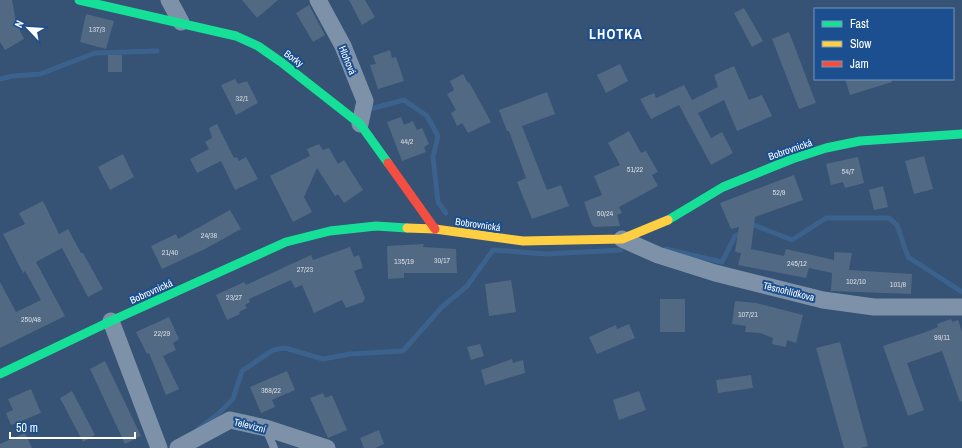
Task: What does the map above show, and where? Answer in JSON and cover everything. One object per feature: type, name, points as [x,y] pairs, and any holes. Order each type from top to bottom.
[{"type":"street","name":"Borky","points":[[78,0],[181,22],[236,36],[258,46],[281,62],[360,124],[435,229]]},
{"type":"street","points":[[169,0],[181,22]]},
{"type":"street","name":"Hlohová","points":[[318,0],[343,46],[365,101],[360,124]]},
{"type":"street","name":"Bobrovnická","points":[[0,374],[111,320],[286,242],[301,237],[361,227],[435,229],[523,241],[622,239],[665,222],[722,187],[792,159],[826,148],[860,141],[962,134]]},
{"type":"street","name":"Těsnohlídkova","points":[[622,239],[658,255],[715,273],[823,300],[874,307],[962,307]]},
{"type":"street","points":[[111,320],[159,448]]},
{"type":"street","name":"Televizní","points":[[178,448],[230,420],[266,428],[327,448]]},
{"type":"lane","points":[[266,428],[274,448]]},
{"type":"building","points":[[0,0],[12,0],[16,22],[24,39],[5,50],[0,42]]},
{"type":"building","points":[[242,0],[278,0],[257,18]]},
{"type":"building","points":[[349,0],[365,0],[375,17],[362,25]]},
{"type":"building","points":[[309,5],[325,35],[313,42],[296,13]]},
{"type":"building","points":[[744,8],[763,41],[752,47],[734,13]]},
{"type":"building","points":[[86,14],[114,21],[106,49],[80,42]]},
{"type":"building","points":[[789,32],[816,103],[799,109],[772,39]]},
{"type":"building","points":[[390,50],[392,58],[396,57],[404,81],[378,89],[370,65],[376,64],[373,56]]},
{"type":"building","points":[[108,55],[122,55],[122,72],[108,72]]},
{"type":"building","points":[[620,64],[628,81],[606,93],[597,75]]},
{"type":"building","points":[[734,66],[749,100],[762,95],[772,116],[737,131],[724,100],[698,113],[711,138],[722,132],[733,153],[711,165],[679,105],[651,119],[640,99],[654,93],[656,98],[684,85],[692,100],[718,87],[714,75]]},
{"type":"building","points":[[463,74],[491,122],[468,133],[462,123],[457,126],[451,113],[456,110],[447,94],[454,90],[450,81]]},
{"type":"building","points":[[235,79],[238,84],[247,81],[258,103],[236,115],[221,85]]},
{"type":"building","points":[[845,80],[891,80],[892,82],[850,95]]},
{"type":"building","points":[[547,92],[555,114],[522,126],[547,190],[561,185],[569,206],[532,219],[517,182],[526,178],[509,131],[507,131],[499,110]]},
{"type":"building","points":[[401,117],[404,125],[413,121],[417,130],[422,128],[429,144],[424,147],[426,152],[402,161],[387,122]]},
{"type":"building","points":[[217,124],[234,158],[237,157],[239,161],[246,157],[258,179],[235,190],[221,161],[197,173],[190,159],[209,149],[205,142],[212,138],[209,128]]},
{"type":"building","points":[[629,131],[641,153],[646,151],[658,172],[652,175],[658,186],[619,207],[622,213],[617,215],[620,226],[595,227],[592,225],[584,202],[602,195],[594,176],[620,165],[608,143]]},
{"type":"building","points":[[319,144],[323,150],[329,148],[338,164],[344,160],[363,190],[344,203],[338,194],[335,196],[317,168],[304,197],[312,212],[293,222],[270,176],[310,156],[307,149]]},
{"type":"building","points":[[123,154],[134,177],[110,190],[98,167]]},
{"type":"building","points":[[924,156],[933,189],[914,194],[905,161]]},
{"type":"building","points":[[858,157],[864,183],[845,188],[843,182],[831,185],[826,164]]},
{"type":"building","points":[[794,175],[803,200],[755,217],[751,249],[784,256],[786,249],[834,260],[834,252],[852,253],[849,270],[912,274],[911,294],[831,291],[832,273],[809,268],[806,278],[738,265],[741,253],[735,252],[739,227],[731,229],[720,203]]},
{"type":"building","points":[[883,186],[888,207],[874,210],[869,190]]},
{"type":"building","points":[[43,201],[59,234],[68,229],[103,289],[88,297],[62,248],[36,262],[65,316],[0,348],[0,282],[16,312],[41,300],[25,271],[23,273],[3,234],[25,224],[19,213]]},
{"type":"building","points":[[230,210],[241,229],[205,249],[162,269],[151,246],[176,234],[178,239]]},
{"type":"building","points":[[424,244],[423,247],[456,249],[457,273],[404,273],[404,278],[388,279],[387,246]]},
{"type":"building","points":[[350,247],[354,257],[359,255],[363,268],[354,271],[365,298],[363,302],[346,308],[342,300],[314,313],[302,285],[295,288],[291,280],[249,299],[250,302],[245,305],[247,308],[239,312],[240,314],[227,320],[216,295],[244,282],[246,285],[311,255],[313,260]]},
{"type":"building","points":[[511,280],[516,312],[489,316],[485,284]]},
{"type":"building","points":[[660,299],[685,299],[685,332],[660,332]]},
{"type":"building","points":[[735,301],[756,303],[803,315],[796,343],[787,340],[786,347],[772,344],[773,338],[760,333],[745,332],[746,326],[732,324]]},
{"type":"building","points":[[169,317],[179,339],[173,343],[176,350],[163,356],[179,389],[166,395],[149,353],[147,354],[136,332]]},
{"type":"building","points":[[951,319],[952,322],[958,320],[962,332],[962,401],[960,402],[942,351],[907,363],[924,410],[908,416],[883,346],[923,333],[938,327],[937,324]]},
{"type":"building","points":[[629,324],[635,338],[597,354],[589,337],[616,325],[617,329]]},
{"type":"building","points":[[840,342],[868,446],[861,448],[844,448],[816,348]]},
{"type":"building","points":[[480,344],[484,356],[471,360],[467,347]]},
{"type":"building","points":[[512,359],[513,363],[523,360],[525,373],[485,385],[481,370]]},
{"type":"building","points":[[105,361],[141,436],[125,444],[90,369]]},
{"type":"building","points":[[287,371],[295,390],[272,400],[275,407],[261,413],[250,387]]},
{"type":"building","points":[[751,375],[753,388],[718,393],[716,380]]},
{"type":"building","points":[[31,389],[41,413],[11,425],[6,413],[13,410],[8,399]]},
{"type":"building","points":[[72,391],[95,435],[83,442],[60,398]]},
{"type":"building","points":[[639,391],[646,410],[619,420],[613,400]]},
{"type":"building","points":[[323,393],[325,398],[332,395],[347,430],[328,438],[310,398]]},
{"type":"building","points":[[379,430],[384,444],[375,448],[364,448],[360,438]]},
{"type":"building","points":[[25,433],[32,448],[0,448],[0,444]]},
{"type":"waterway","points":[[0,79],[13,76],[40,74],[95,53],[157,51]]},
{"type":"waterway","points":[[374,108],[404,100],[427,116],[438,136],[433,157],[438,202],[446,213]]},
{"type":"waterway","points":[[749,227],[754,225],[792,240],[826,218],[889,218],[897,225],[908,257],[962,292]]},
{"type":"waterway","points":[[666,249],[722,262],[735,236],[743,232]]},
{"type":"waterway","points":[[198,429],[218,414],[233,399],[242,371],[273,350],[285,348],[323,359],[350,354],[403,351],[442,307],[467,286],[493,250],[546,254],[621,250]]},
{"type":"traffic: fast","points":[[79,0],[236,36],[258,46],[281,62],[360,124],[388,163]]},
{"type":"traffic: fast","points":[[668,220],[723,187],[792,159],[826,148],[860,141],[962,134]]},
{"type":"traffic: fast","points":[[0,374],[111,321],[286,242],[330,231],[376,226],[407,228]]},
{"type":"traffic: slow","points":[[407,228],[435,229],[523,241],[622,239],[668,220]]},
{"type":"traffic: jam","points":[[388,163],[435,229]]},
{"type":"district","name":"LHOTKA","points":[[616,34]]}]
